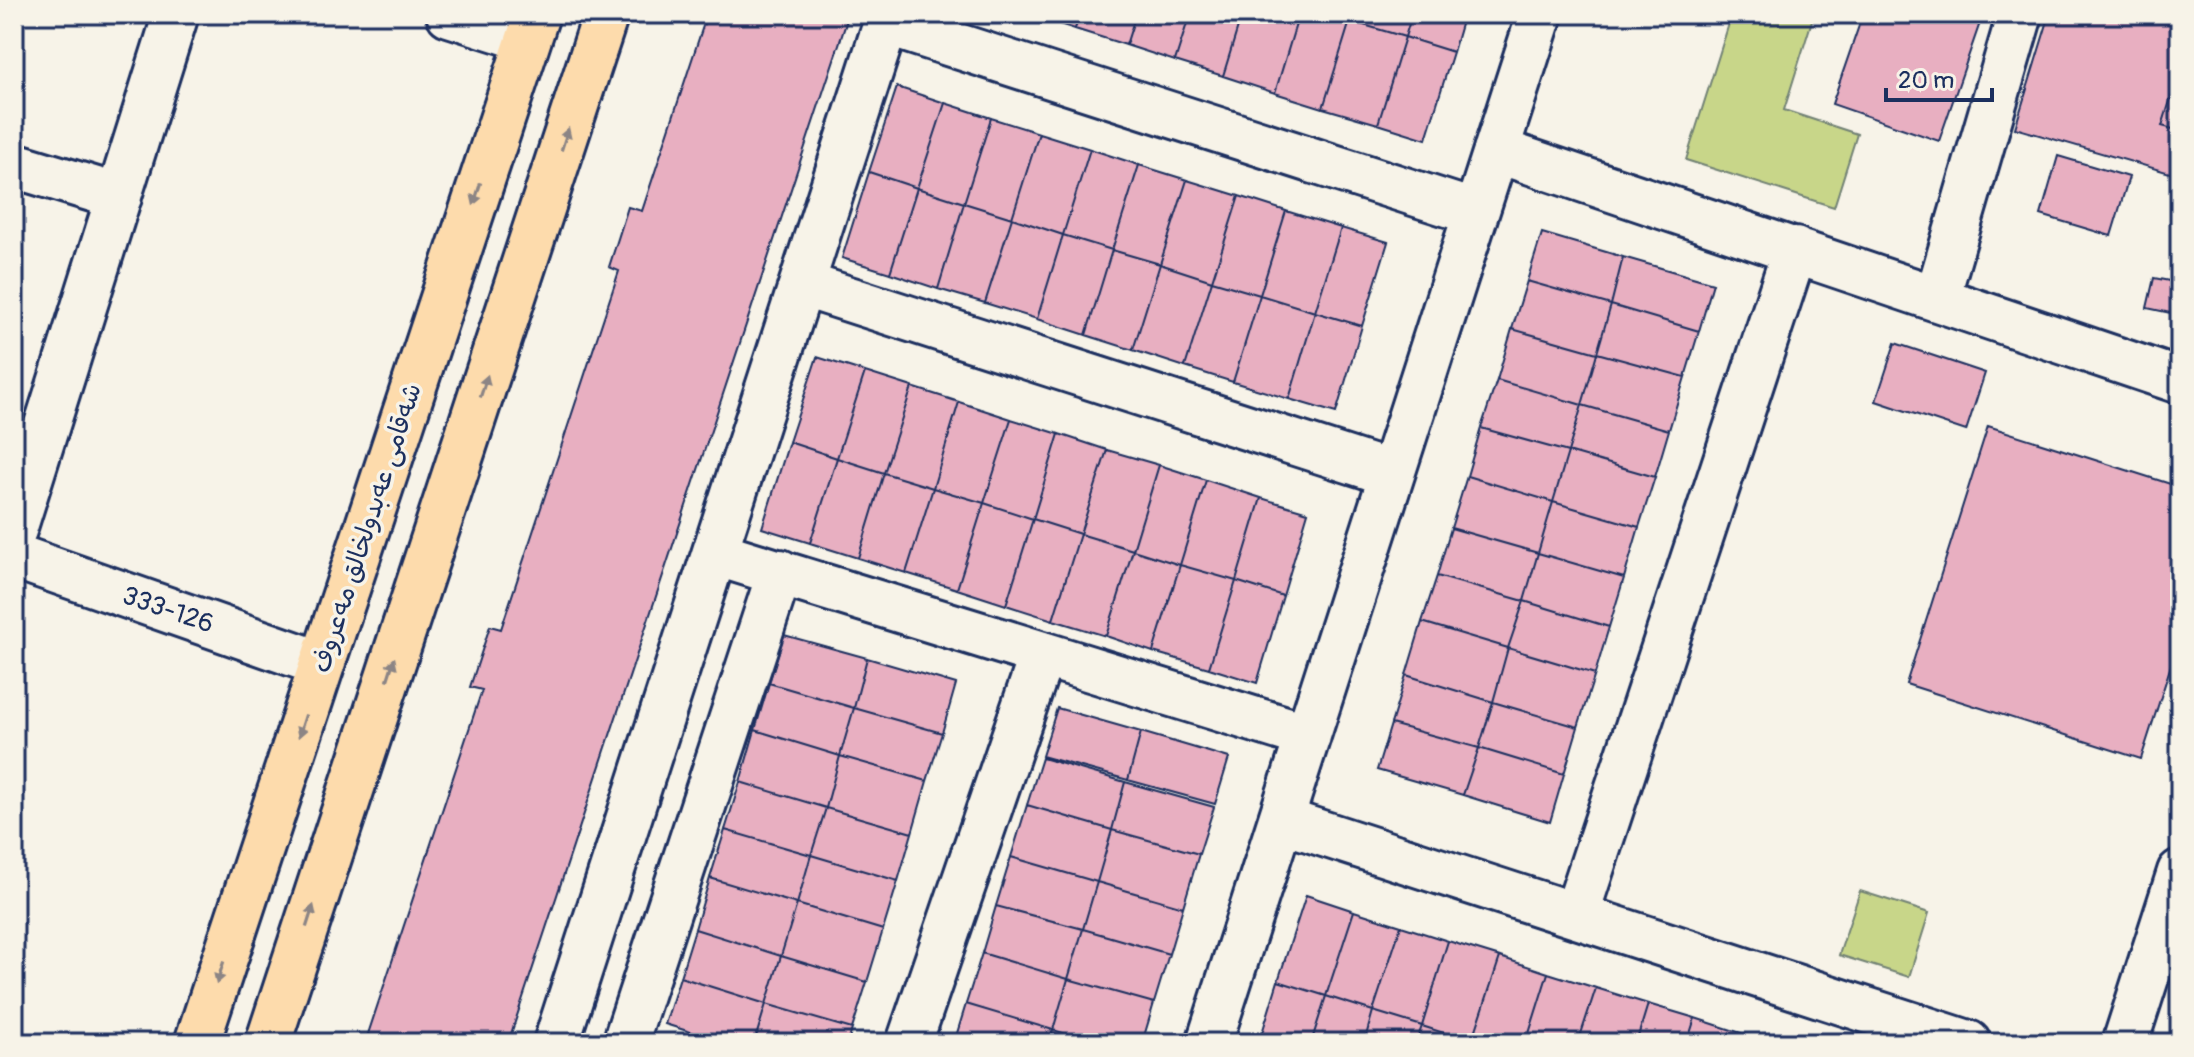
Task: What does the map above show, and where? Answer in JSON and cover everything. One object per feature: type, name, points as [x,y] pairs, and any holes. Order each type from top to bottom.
[{"type":"main road","points":[[268,1043],[606,14]]},
{"type":"main road","name":"شەقامی عەبدولخالق مەعروف","points":[[197,1043],[532,27]]},
{"type":"main road","points":[[396,439],[460,460]]},
{"type":"street","points":[[14,530],[176,14]]},
{"type":"street","points":[[449,14],[532,27]]},
{"type":"street","points":[[1209,1043],[1540,14]]},
{"type":"street","points":[[1937,298],[2020,14]]},
{"type":"street","points":[[780,572],[643,1038],[560,1028],[888,19],[1476,213]]},
{"type":"street","points":[[1496,150],[2180,381]]},
{"type":"street","points":[[14,165],[119,197]]},
{"type":"street","points":[[1576,915],[1795,250]]},
{"type":"street","points":[[802,284],[1392,474]]},
{"type":"street","points":[[715,553],[1308,736]]},
{"type":"street","name":"333-126","points":[[14,556],[322,664]]},
{"type":"street","points":[[909,1043],[1042,655]]},
{"type":"street","points":[[1281,820],[1576,915],[1941,1039]]},
{"type":"street","points":[[2125,1043],[2180,872]]},
{"type":"green space","points":[[1732,14],[1814,14],[1784,110],[1857,134],[1834,207],[1686,160]]},
{"type":"green space","points":[[1860,891],[1929,913],[1909,977],[1839,955]]},
{"type":"building","points":[[707,14],[849,14],[508,1043],[365,1043],[482,690],[470,687],[490,626],[501,629],[619,271],[609,267],[628,207],[642,211]]},
{"type":"building","points":[[1028,14],[1080,14],[1075,29]]},
{"type":"building","points":[[1080,14],[1136,14],[1126,45],[1075,29]]},
{"type":"building","points":[[1136,14],[1190,14],[1175,61],[1126,45]]},
{"type":"building","points":[[1190,14],[1242,14],[1223,76],[1175,61]]},
{"type":"building","points":[[1242,14],[1299,14],[1275,93],[1223,76]]},
{"type":"building","points":[[1299,14],[1327,14],[1350,21],[1323,108],[1275,93]]},
{"type":"building","points":[[1352,14],[1412,14],[1405,37],[1350,21]]},
{"type":"building","points":[[1412,14],[1464,14],[1453,52],[1405,37]]},
{"type":"building","points":[[1863,14],[1983,14],[1939,141],[1832,104]]},
{"type":"building","points":[[2050,14],[2180,14],[2180,176],[2015,128]]},
{"type":"building","points":[[1350,21],[1405,37],[1378,124],[1323,108]]},
{"type":"building","points":[[1405,37],[1453,52],[1426,139],[1378,124]]},
{"type":"building","points":[[2180,70],[2180,131],[2162,126]]},
{"type":"building","points":[[897,87],[945,103],[917,188],[869,172]]},
{"type":"building","points":[[945,103],[991,118],[964,203],[917,188]]},
{"type":"building","points":[[991,118],[1039,133],[1012,218],[964,203]]},
{"type":"building","points":[[1039,133],[1090,149],[1063,235],[1012,218]]},
{"type":"building","points":[[1090,149],[1139,165],[1112,250],[1063,235]]},
{"type":"building","points":[[2058,156],[2129,177],[2111,236],[2041,215]]},
{"type":"building","points":[[1139,165],[1187,180],[1160,264],[1112,250]]},
{"type":"building","points":[[869,172],[917,188],[890,273],[842,258]]},
{"type":"building","points":[[1187,180],[1239,196],[1212,281],[1160,264]]},
{"type":"building","points":[[917,188],[964,203],[938,289],[890,273]]},
{"type":"building","points":[[1239,196],[1286,211],[1260,295],[1212,281]]},
{"type":"building","points":[[964,203],[1012,218],[985,303],[938,289]]},
{"type":"building","points":[[1286,211],[1341,228],[1315,312],[1260,295]]},
{"type":"building","points":[[1012,218],[1063,235],[1037,319],[985,303]]},
{"type":"building","points":[[1341,228],[1388,242],[1362,326],[1315,312]]},
{"type":"building","points":[[1542,233],[1623,257],[1611,305],[1527,281]]},
{"type":"building","points":[[1063,235],[1112,250],[1086,335],[1037,319]]},
{"type":"building","points":[[1112,250],[1160,264],[1133,350],[1086,335]]},
{"type":"building","points":[[1623,257],[1713,283],[1699,331],[1611,305]]},
{"type":"building","points":[[1160,264],[1212,281],[1185,367],[1133,350]]},
{"type":"building","points":[[2154,278],[2180,283],[2180,315],[2147,308]]},
{"type":"building","points":[[1212,281],[1260,295],[1233,382],[1185,367]]},
{"type":"building","points":[[1527,281],[1611,305],[1597,353],[1512,329]]},
{"type":"building","points":[[1260,295],[1315,312],[1289,399],[1233,382]]},
{"type":"building","points":[[1611,305],[1699,331],[1685,377],[1597,353]]},
{"type":"building","points":[[1315,312],[1362,326],[1336,413],[1289,399]]},
{"type":"building","points":[[1512,329],[1597,353],[1582,405],[1497,380]]},
{"type":"building","points":[[1895,343],[1985,373],[1966,431],[1876,401]]},
{"type":"building","points":[[1597,353],[1685,377],[1669,430],[1582,405]]},
{"type":"building","points":[[817,357],[865,372],[837,458],[789,442]]},
{"type":"building","points":[[865,372],[912,387],[884,473],[837,458]]},
{"type":"building","points":[[1497,380],[1582,405],[1568,452],[1481,428]]},
{"type":"building","points":[[912,387],[959,402],[933,488],[884,473]]},
{"type":"building","points":[[959,402],[1011,419],[984,503],[933,488]]},
{"type":"building","points":[[1582,405],[1669,430],[1655,477],[1568,452]]},
{"type":"building","points":[[1011,419],[1059,434],[1033,519],[984,503]]},
{"type":"building","points":[[1988,426],[2180,487],[2180,637],[2141,759],[1906,684]]},
{"type":"building","points":[[1481,428],[1568,452],[1553,502],[1467,476]]},
{"type":"building","points":[[1059,434],[1107,450],[1080,534],[1033,519]]},
{"type":"building","points":[[789,442],[837,458],[810,543],[762,528]]},
{"type":"building","points":[[1107,450],[1159,465],[1133,550],[1080,534]]},
{"type":"building","points":[[1568,452],[1655,477],[1639,527],[1553,502]]},
{"type":"building","points":[[837,458],[884,473],[858,558],[810,543]]},
{"type":"building","points":[[1159,465],[1206,480],[1180,565],[1133,550]]},
{"type":"building","points":[[884,473],[933,488],[906,573],[858,558]]},
{"type":"building","points":[[1467,476],[1553,502],[1538,553],[1451,528]]},
{"type":"building","points":[[1206,480],[1261,498],[1236,581],[1180,565]]},
{"type":"building","points":[[933,488],[984,503],[957,589],[906,573]]},
{"type":"building","points":[[1261,498],[1308,512],[1283,596],[1236,581]]},
{"type":"building","points":[[1553,502],[1639,527],[1624,578],[1538,553]]},
{"type":"building","points":[[984,503],[1033,519],[1006,605],[957,589]]},
{"type":"building","points":[[1033,519],[1080,534],[1053,620],[1006,605]]},
{"type":"building","points":[[1451,528],[1538,553],[1524,601],[1437,576]]},
{"type":"building","points":[[1080,534],[1133,550],[1106,636],[1053,620]]},
{"type":"building","points":[[1133,550],[1180,565],[1153,652],[1106,636]]},
{"type":"building","points":[[1538,553],[1624,578],[1609,627],[1524,601]]},
{"type":"building","points":[[1180,565],[1236,581],[1209,668],[1153,652]]},
{"type":"building","points":[[1437,576],[1524,601],[1508,648],[1422,622]]},
{"type":"building","points":[[1236,581],[1283,596],[1257,683],[1209,668]]},
{"type":"building","points":[[1524,601],[1609,627],[1595,674],[1508,648]]},
{"type":"building","points":[[1422,622],[1508,648],[1493,702],[1406,675]]},
{"type":"building","points":[[784,635],[867,658],[854,708],[769,683]]},
{"type":"building","points":[[1508,648],[1595,674],[1578,727],[1493,702]]},
{"type":"building","points":[[867,658],[956,684],[942,733],[854,708]]},
{"type":"building","points":[[1406,675],[1493,702],[1479,748],[1391,724]]},
{"type":"building","points":[[769,683],[854,708],[840,756],[755,730]]},
{"type":"building","points":[[1493,702],[1578,727],[1564,774],[1479,748]]},
{"type":"building","points":[[854,708],[942,733],[927,781],[840,756]]},
{"type":"building","points":[[1057,708],[1141,732],[1128,780],[1042,756]]},
{"type":"building","points":[[1391,724],[1479,748],[1463,795],[1377,770]]},
{"type":"building","points":[[755,730],[840,756],[826,808],[740,782]]},
{"type":"building","points":[[1141,732],[1229,758],[1215,804],[1128,780]]},
{"type":"building","points":[[1479,748],[1564,774],[1550,822],[1463,795]]},
{"type":"building","points":[[840,756],[927,781],[912,833],[826,808]]},
{"type":"building","points":[[1042,758],[1125,782],[1112,830],[1027,805]]},
{"type":"building","points":[[740,782],[826,808],[811,855],[725,830]]},
{"type":"building","points":[[1125,782],[1214,807],[1199,854],[1112,830]]},
{"type":"building","points":[[1027,805],[1112,830],[1097,882],[1011,857]]},
{"type":"building","points":[[826,808],[912,833],[898,881],[811,855]]},
{"type":"building","points":[[725,830],[811,855],[797,904],[710,878]]},
{"type":"building","points":[[1112,830],[1199,854],[1183,907],[1097,882]]},
{"type":"building","points":[[811,855],[898,881],[883,930],[797,904]]},
{"type":"building","points":[[1011,857],[1097,882],[1083,929],[996,906]]},
{"type":"building","points":[[710,878],[797,904],[781,956],[695,929]]},
{"type":"building","points":[[1097,882],[1183,907],[1169,954],[1083,929]]},
{"type":"building","points":[[1306,895],[1354,911],[1326,996],[1278,981]]},
{"type":"building","points":[[797,904],[883,930],[867,982],[781,956]]},
{"type":"building","points":[[996,906],[1083,929],[1068,979],[982,953]]},
{"type":"building","points":[[1354,911],[1401,926],[1373,1011],[1326,996]]},
{"type":"building","points":[[1401,926],[1448,941],[1422,1026],[1373,1011]]},
{"type":"building","points":[[695,929],[781,956],[766,1004],[680,977]]},
{"type":"building","points":[[1083,929],[1169,954],[1154,1003],[1068,979]]},
{"type":"building","points":[[1448,941],[1500,957],[1472,1042],[1422,1026]]},
{"type":"building","points":[[982,953],[1068,979],[1053,1030],[966,1004]]},
{"type":"building","points":[[781,956],[867,982],[852,1029],[766,1004]]},
{"type":"building","points":[[1500,957],[1548,973],[1526,1043],[1472,1042]]},
{"type":"building","points":[[1548,973],[1596,988],[1578,1043],[1526,1043]]},
{"type":"building","points":[[680,977],[766,1004],[754,1043],[726,1043],[665,1024]]},
{"type":"building","points":[[1068,979],[1154,1003],[1142,1043],[1097,1043],[1053,1030]]},
{"type":"building","points":[[1278,981],[1326,996],[1311,1043],[1259,1043]]},
{"type":"building","points":[[1596,988],[1648,1004],[1636,1043],[1578,1043]]},
{"type":"building","points":[[1326,996],[1373,1011],[1364,1043],[1311,1043]]},
{"type":"building","points":[[766,1004],[852,1029],[848,1043],[754,1043]]},
{"type":"building","points":[[966,1004],[1053,1030],[1049,1043],[954,1043]]},
{"type":"building","points":[[1648,1004],[1695,1018],[1687,1043],[1636,1043]]},
{"type":"building","points":[[1373,1011],[1422,1026],[1416,1043],[1364,1043]]},
{"type":"building","points":[[2180,1012],[2180,1043],[2177,1043],[2171,1041]]},
{"type":"building","points":[[1695,1018],[1750,1036],[1748,1043],[1687,1043]]},
{"type":"building","points":[[1422,1026],[1472,1042],[1472,1043],[1416,1043]]},
{"type":"building","points":[[1053,1030],[1097,1043],[1049,1043]]}]
